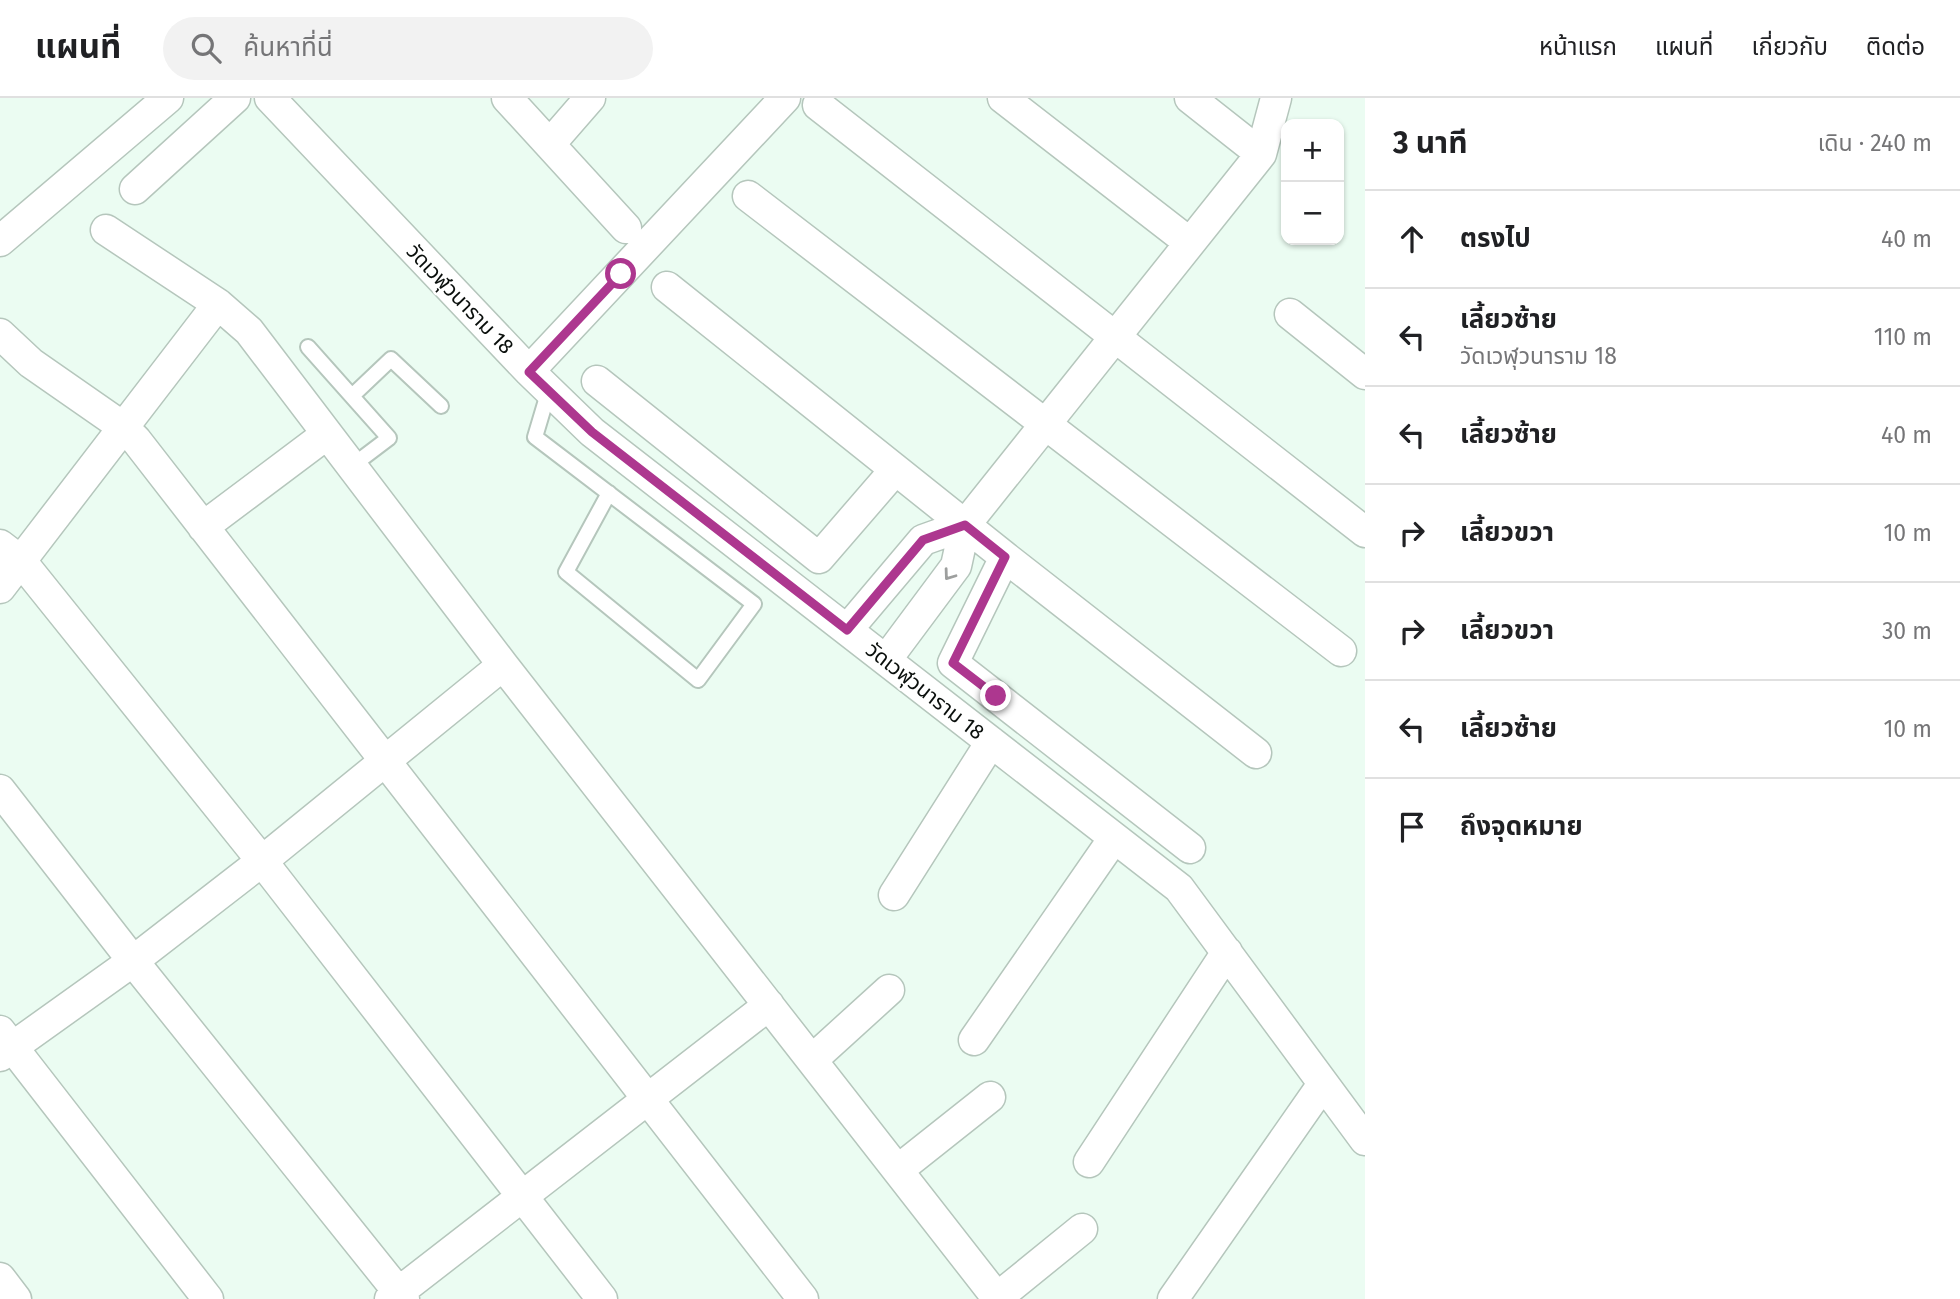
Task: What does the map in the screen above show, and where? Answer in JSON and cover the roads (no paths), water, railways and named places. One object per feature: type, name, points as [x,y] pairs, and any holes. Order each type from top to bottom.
[{"type":"street","points":[[0,240],[168,98]]},
{"type":"street","points":[[135,189],[235,98]]},
{"type":"street","name":"วัดเวฬุวนาราม 18","points":[[270,98],[539,381],[592,432],[1179,888],[1365,1140]]},
{"type":"street","points":[[507,98],[626,228]]},
{"type":"street","points":[[550,144],[590,98]]},
{"type":"street","points":[[539,381],[785,98]]},
{"type":"street","points":[[1003,98],[1190,243]]},
{"type":"street","points":[[1190,98],[1261,154]]},
{"type":"street","points":[[886,660],[956,566],[965,525],[1261,154],[1276,98]]},
{"type":"street","points":[[818,105],[1365,531]]},
{"type":"street","points":[[748,196],[1341,651]]},
{"type":"street","points":[[106,230],[218,304],[249,331],[503,665],[997,1299],[1082,1228]]},
{"type":"street","points":[[667,287],[1256,753]]},
{"type":"street","points":[[0,588],[10,553],[123,427],[218,304]]},
{"type":"street","points":[[1290,314],[1365,374]]},
{"type":"street","points":[[0,334],[31,363],[123,427],[136,440],[384,763],[803,1299]]},
{"type":"street","points":[[597,380],[820,558],[895,470]]},
{"type":"street","points":[[203,527],[327,434]]},
{"type":"street","points":[[847,630],[923,540],[965,525]]},
{"type":"street","points":[[10,553],[262,861],[602,1299]]},
{"type":"street","points":[[1005,557],[953,663],[1190,848]]},
{"type":"street","points":[[208,1299],[4,1044],[133,961],[262,861],[503,665]]},
{"type":"street","points":[[894,895],[990,742]]},
{"type":"street","points":[[0,790],[397,1297],[522,1196],[769,1005]]},
{"type":"street","points":[[974,1040],[1114,838]]},
{"type":"street","points":[[1089,1162],[1227,952]]},
{"type":"street","points":[[812,1060],[889,990]]},
{"type":"street","points":[[1173,1299],[1323,1084]]},
{"type":"street","points":[[898,1170],[990,1097]]},
{"type":"street","points":[[0,1278],[16,1299]]},
{"type":"lane","points":[[308,347],[389,438],[352,466]]},
{"type":"lane","points":[[352,396],[391,359],[441,406]]},
{"type":"lane","points":[[539,381],[535,437],[754,604],[698,680],[566,572],[609,494]]}]
